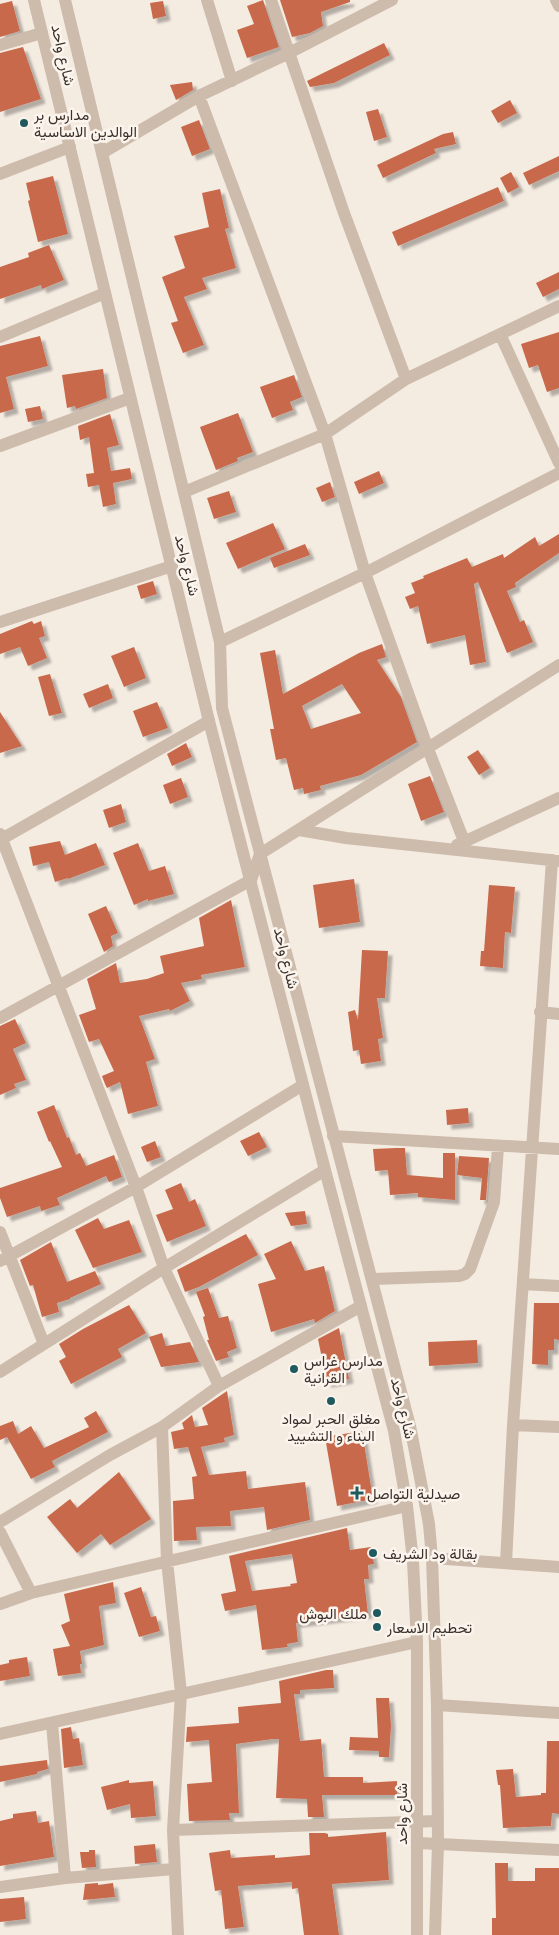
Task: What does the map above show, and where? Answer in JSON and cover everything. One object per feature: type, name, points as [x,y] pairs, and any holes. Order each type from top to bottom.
[{"type":"street","name":"شارع واحد","points":[[34,0],[210,721],[394,1431],[407,1506],[413,1562],[417,1642],[417,1935]]},
{"type":"street","name":"شارع واحد","points":[[65,0],[220,642],[222,708],[410,1426],[429,1524],[437,1705],[438,1844],[435,1935]]},
{"type":"street","points":[[207,0],[232,81]]},
{"type":"street","points":[[271,0],[344,213],[406,379]]},
{"type":"street","points":[[556,0],[559,6]]},
{"type":"street","points":[[102,153],[199,96],[389,1]]},
{"type":"street","points":[[0,45],[42,33]]},
{"type":"street","points":[[199,96],[325,434],[365,573],[428,749],[464,841]]},
{"type":"street","points":[[0,174],[70,148]]},
{"type":"street","points":[[0,337],[105,293]]},
{"type":"street","points":[[184,492],[325,434],[406,379],[559,306]]},
{"type":"street","points":[[500,334],[559,463]]},
{"type":"street","points":[[0,446],[130,398]]},
{"type":"street","points":[[220,642],[365,573],[559,473]]},
{"type":"street","points":[[0,622],[172,566]]},
{"type":"street","points":[[0,1018],[251,880],[260,854],[559,665]]},
{"type":"street","points":[[210,721],[1,838],[57,987],[136,1187],[164,1268],[219,1386]]},
{"type":"street","points":[[450,848],[559,798]]},
{"type":"street","points":[[299,830],[346,838],[555,861],[540,1012],[513,1425],[506,1563]]},
{"type":"street","points":[[540,1012],[559,1014]]},
{"type":"street","points":[[4,1258],[136,1187],[303,1085]]},
{"type":"street","points":[[333,1136],[498,1147],[559,1149]]},
{"type":"street","points":[[372,1279],[459,1276],[465,1274],[470,1269],[494,1202],[498,1147]]},
{"type":"street","points":[[0,1372],[164,1268],[325,1170]]},
{"type":"street","points":[[0,1232],[4,1258],[44,1344]]},
{"type":"street","points":[[523,1284],[559,1286]]},
{"type":"street","points":[[0,1522],[110,1455],[162,1428],[219,1386],[362,1310],[380,1308]]},
{"type":"street","points":[[513,1425],[559,1427]]},
{"type":"street","points":[[162,1428],[167,1561],[181,1693],[173,1830],[178,1935]]},
{"type":"street","points":[[0,1604],[31,1593],[407,1506]]},
{"type":"street","points":[[0,1532],[31,1593]]},
{"type":"street","points":[[432,1558],[559,1568]]},
{"type":"street","points":[[0,1734],[417,1642]]},
{"type":"street","points":[[437,1705],[559,1713]]},
{"type":"street","points":[[52,1723],[65,1878]]},
{"type":"street","points":[[173,1830],[437,1821]]},
{"type":"street","points":[[418,1844],[559,1850]]},
{"type":"street","points":[[0,1887],[65,1878],[174,1869]]},
{"type":"building","points":[[263,0],[279,47],[247,58],[237,30],[254,24],[247,6]]},
{"type":"building","points":[[280,0],[350,0],[350,2],[321,12],[323,26],[310,33],[292,37]]},
{"type":"building","points":[[12,1],[20,31],[0,37],[0,4]]},
{"type":"building","points":[[163,1],[166,16],[153,19],[150,3]]},
{"type":"building","points":[[384,43],[390,55],[334,83],[310,87],[307,81]]},
{"type":"building","points":[[23,47],[41,99],[0,112],[0,53]]},
{"type":"building","points":[[192,82],[193,90],[176,100],[170,85]]},
{"type":"building","points":[[510,100],[517,113],[498,123],[491,111]]},
{"type":"building","points":[[378,109],[387,137],[374,141],[366,112]]},
{"type":"building","points":[[199,120],[210,149],[192,156],[181,127]]},
{"type":"building","points":[[453,132],[456,144],[434,149],[436,153],[383,178],[377,165],[443,134]]},
{"type":"building","points":[[559,156],[559,171],[529,185],[523,173]]},
{"type":"building","points":[[511,172],[519,187],[508,193],[500,178]]},
{"type":"building","points":[[53,176],[68,234],[38,242],[28,201],[30,200],[26,183]]},
{"type":"building","points":[[498,187],[504,201],[398,246],[392,232]]},
{"type":"building","points":[[220,189],[229,228],[225,229],[236,268],[202,278],[207,289],[184,297],[204,345],[183,353],[171,323],[178,321],[162,277],[185,268],[174,236],[209,227],[202,193]]},
{"type":"building","points":[[49,245],[64,280],[42,289],[41,285],[0,299],[0,267],[29,257],[28,253]]},
{"type":"building","points":[[559,272],[559,289],[543,297],[536,283]]},
{"type":"building","points":[[559,332],[559,388],[547,392],[538,365],[529,368],[521,344]]},
{"type":"building","points":[[40,336],[48,366],[6,377],[14,409],[0,413],[0,346]]},
{"type":"building","points":[[103,369],[107,398],[76,409],[75,406],[67,408],[62,375]]},
{"type":"building","points":[[294,375],[302,397],[290,402],[293,410],[272,418],[260,387]]},
{"type":"building","points":[[40,406],[43,419],[28,422],[25,409]]},
{"type":"building","points":[[238,413],[253,452],[237,458],[238,461],[216,470],[200,427]]},
{"type":"building","points":[[110,414],[119,445],[107,448],[111,471],[130,468],[132,479],[113,483],[116,504],[103,507],[99,485],[88,487],[86,474],[94,473],[89,437],[80,440],[78,426]]},
{"type":"building","points":[[379,471],[384,483],[359,494],[354,482]]},
{"type":"building","points":[[330,482],[335,497],[322,502],[316,488]]},
{"type":"building","points":[[229,491],[236,512],[214,519],[207,498]]},
{"type":"building","points":[[273,523],[285,549],[238,569],[226,543]]},
{"type":"building","points":[[559,534],[559,553],[515,583],[516,587],[507,591],[520,622],[524,620],[533,642],[507,653],[478,582],[474,584],[486,662],[470,665],[465,635],[427,644],[418,606],[410,609],[405,597],[415,593],[411,583],[424,578],[423,576],[467,558],[472,567],[503,554],[504,558],[535,537],[539,546]]},
{"type":"building","points":[[305,544],[310,555],[274,568],[270,558]]},
{"type":"building","points":[[153,581],[157,594],[141,599],[137,586]]},
{"type":"building","points":[[32,621],[34,624],[41,621],[45,636],[39,638],[47,658],[28,666],[20,647],[0,654],[0,634]]},
{"type":"building","points":[[382,644],[386,657],[377,660],[401,697],[417,742],[361,775],[320,786],[321,790],[304,794],[303,788],[294,790],[286,758],[276,760],[270,729],[274,729],[260,653],[275,650],[283,694],[359,653]],"holes":[[[342,684],[361,713],[311,729],[302,706]]]},
{"type":"building","points":[[134,647],[146,678],[124,687],[111,656]]},
{"type":"building","points":[[50,674],[62,713],[49,716],[38,677]]},
{"type":"building","points":[[108,684],[113,698],[89,708],[83,694]]},
{"type":"building","points":[[157,702],[168,728],[143,737],[133,711]]},
{"type":"building","points":[[0,712],[22,746],[0,753]]},
{"type":"building","points":[[186,743],[192,757],[172,766],[167,754]]},
{"type":"building","points":[[478,750],[490,768],[479,775],[467,757]]},
{"type":"building","points":[[430,776],[444,812],[421,821],[408,784]]},
{"type":"building","points":[[181,778],[188,797],[170,804],[163,785]]},
{"type":"building","points":[[121,804],[126,822],[109,828],[103,810]]},
{"type":"building","points":[[60,841],[65,855],[96,843],[105,865],[55,882],[49,862],[33,866],[29,847]]},
{"type":"building","points":[[138,843],[149,871],[165,866],[174,894],[148,901],[148,899],[134,905],[113,853]]},
{"type":"building","points":[[354,879],[360,922],[319,928],[313,885]]},
{"type":"building","points":[[489,885],[515,887],[511,933],[505,932],[503,968],[480,966],[481,951],[484,951]]},
{"type":"building","points":[[231,900],[245,967],[201,975],[202,979],[181,983],[190,1001],[170,1011],[169,1009],[139,1016],[155,1059],[146,1062],[158,1106],[128,1114],[120,1082],[107,1088],[105,1084],[102,1076],[114,1071],[99,1039],[89,1042],[79,1015],[96,1009],[87,979],[116,963],[120,983],[147,979],[164,973],[160,956],[204,946],[199,918]]},
{"type":"building","points":[[106,906],[118,933],[111,936],[113,946],[104,952],[88,914]]},
{"type":"building","points":[[362,950],[388,951],[385,998],[377,998],[383,1038],[378,1039],[381,1061],[361,1064],[359,1050],[353,1051],[348,1012],[355,1010],[358,1020]]},
{"type":"building","points":[[15,1019],[26,1043],[13,1049],[26,1080],[14,1084],[16,1088],[0,1095],[0,1026]]},
{"type":"building","points":[[54,1105],[67,1138],[69,1137],[76,1155],[80,1153],[86,1166],[114,1155],[122,1177],[109,1182],[106,1176],[57,1198],[60,1205],[41,1211],[40,1206],[7,1217],[0,1198],[0,1188],[62,1167],[37,1112]]},
{"type":"building","points":[[468,1108],[469,1123],[447,1125],[446,1110]]},
{"type":"building","points":[[259,1132],[267,1147],[248,1156],[240,1141]]},
{"type":"building","points":[[155,1141],[161,1157],[147,1162],[141,1147]]},
{"type":"building","points":[[405,1148],[407,1175],[443,1178],[443,1153],[455,1153],[455,1200],[418,1197],[418,1193],[390,1195],[388,1170],[375,1171],[373,1149]]},
{"type":"building","points":[[459,1156],[489,1158],[486,1200],[480,1200],[482,1178],[457,1175]]},
{"type":"building","points":[[181,1183],[189,1202],[195,1199],[206,1226],[167,1242],[156,1215],[173,1209],[165,1190]]},
{"type":"building","points":[[305,1211],[307,1224],[291,1226],[285,1213]]},
{"type":"building","points":[[98,1218],[104,1229],[129,1220],[142,1252],[93,1268],[75,1230]]},
{"type":"building","points":[[246,1234],[258,1255],[199,1287],[185,1292],[177,1270]]},
{"type":"building","points":[[291,1241],[305,1271],[324,1266],[335,1311],[315,1323],[314,1319],[271,1332],[258,1284],[276,1279],[264,1254]]},
{"type":"building","points":[[51,1242],[67,1282],[95,1271],[101,1284],[57,1303],[59,1312],[42,1317],[33,1285],[30,1286],[20,1260]]},
{"type":"building","points":[[208,1288],[219,1318],[228,1316],[237,1348],[227,1352],[229,1357],[216,1361],[207,1340],[209,1340],[203,1317],[205,1316],[196,1292]]},
{"type":"building","points":[[534,1303],[559,1303],[559,1340],[554,1339],[554,1350],[548,1350],[548,1365],[532,1364]]},
{"type":"building","points":[[129,1305],[146,1333],[118,1349],[122,1357],[71,1384],[59,1361],[66,1357],[59,1344]]},
{"type":"building","points":[[339,1328],[349,1379],[327,1383],[318,1339]]},
{"type":"building","points":[[162,1333],[166,1346],[190,1342],[199,1362],[161,1367],[149,1337]]},
{"type":"building","points":[[477,1340],[478,1363],[429,1366],[428,1342]]},
{"type":"building","points":[[227,1391],[234,1435],[224,1438],[225,1442],[201,1447],[209,1475],[246,1471],[248,1489],[305,1482],[310,1520],[267,1530],[264,1507],[230,1511],[231,1526],[196,1527],[197,1540],[174,1541],[173,1501],[194,1499],[192,1477],[197,1476],[188,1447],[174,1449],[171,1432],[184,1429],[182,1423],[192,1415],[195,1427],[208,1425],[202,1408]]},
{"type":"building","points":[[96,1411],[108,1432],[52,1461],[55,1467],[31,1479],[7,1437],[0,1440],[0,1426],[13,1421],[18,1434],[31,1426],[44,1448],[89,1427],[84,1418]]},
{"type":"building","points":[[362,1431],[373,1499],[337,1506],[325,1437]]},
{"type":"building","points":[[119,1472],[151,1519],[110,1545],[101,1534],[77,1553],[47,1517],[70,1499],[77,1508]]},
{"type":"building","points":[[347,1528],[350,1550],[371,1547],[374,1564],[368,1565],[369,1579],[364,1579],[368,1614],[296,1623],[298,1642],[287,1644],[288,1647],[262,1650],[256,1605],[225,1611],[221,1594],[236,1591],[229,1556]],"holes":[[[292,1554],[297,1583],[290,1584],[291,1586],[252,1591],[245,1561]]]},
{"type":"building","points":[[113,1582],[116,1603],[99,1606],[104,1645],[80,1651],[81,1673],[58,1676],[53,1649],[70,1646],[61,1625],[70,1621],[64,1594]]},
{"type":"building","points":[[141,1587],[151,1617],[156,1616],[160,1631],[139,1637],[124,1593]]},
{"type":"building","points":[[27,1657],[30,1676],[0,1681],[0,1665],[9,1663],[9,1660]]},
{"type":"building","points":[[333,1670],[334,1688],[300,1690],[300,1694],[294,1694],[300,1741],[321,1739],[324,1777],[363,1777],[363,1783],[397,1781],[397,1795],[322,1795],[324,1817],[308,1817],[307,1799],[276,1798],[279,1739],[273,1739],[236,1744],[239,1813],[229,1813],[230,1820],[189,1821],[187,1784],[212,1782],[209,1740],[186,1742],[187,1727],[239,1723],[238,1707],[281,1703],[279,1681]]},
{"type":"building","points":[[376,1698],[389,1698],[391,1726],[389,1757],[379,1757],[379,1751],[349,1750],[350,1737],[378,1738]]},
{"type":"building","points":[[71,1727],[73,1739],[79,1738],[83,1765],[64,1768],[61,1729]]},
{"type":"building","points":[[547,1741],[559,1741],[559,1814],[552,1813],[551,1826],[503,1828],[500,1785],[498,1785],[496,1770],[513,1769],[516,1797],[546,1793]]},
{"type":"building","points":[[47,1760],[48,1769],[37,1772],[37,1774],[0,1782],[0,1766]]},
{"type":"building","points":[[129,1780],[129,1783],[153,1781],[156,1816],[131,1818],[130,1804],[107,1810],[101,1787]]},
{"type":"building","points":[[36,1811],[38,1823],[49,1821],[54,1857],[0,1866],[0,1821],[13,1818],[13,1814]]},
{"type":"building","points":[[386,1832],[389,1880],[332,1884],[339,1935],[304,1935],[298,1888],[292,1889],[292,1882],[238,1886],[244,1927],[225,1929],[221,1890],[215,1891],[209,1853],[230,1850],[231,1858],[275,1855],[275,1858],[310,1855],[309,1833],[325,1833],[328,1834],[328,1837]]},
{"type":"building","points":[[155,1844],[157,1862],[135,1864],[134,1846]]},
{"type":"building","points":[[89,1850],[95,1850],[96,1867],[82,1868],[80,1852],[89,1852]]},
{"type":"building","points":[[495,1863],[508,1863],[508,1881],[535,1881],[535,1868],[559,1868],[559,1935],[492,1935],[492,1918],[496,1918]]},
{"type":"building","points":[[98,1883],[98,1885],[113,1883],[115,1897],[83,1900],[85,1884]]},
{"type":"building","points":[[24,1897],[26,1919],[0,1922],[0,1899]]},
{"type":"place","name":"مدارس بر الوالدين الاساسية","points":[[24,123]]},
{"type":"place","name":"مدارس غراس القرانية","points":[[294,1369]]},
{"type":"place","name":"مغلق الحبر لمواد البناء و التشييد","points":[[331,1401]]},
{"type":"place","name":"صيدلية التواصل","points":[[357,1493]]},
{"type":"place","name":"بقالة ود الشريف","points":[[373,1553]]},
{"type":"place","name":"ملك البوش","points":[[377,1613]]},
{"type":"place","name":"تحطيم الاسعار","points":[[377,1627]]}]
